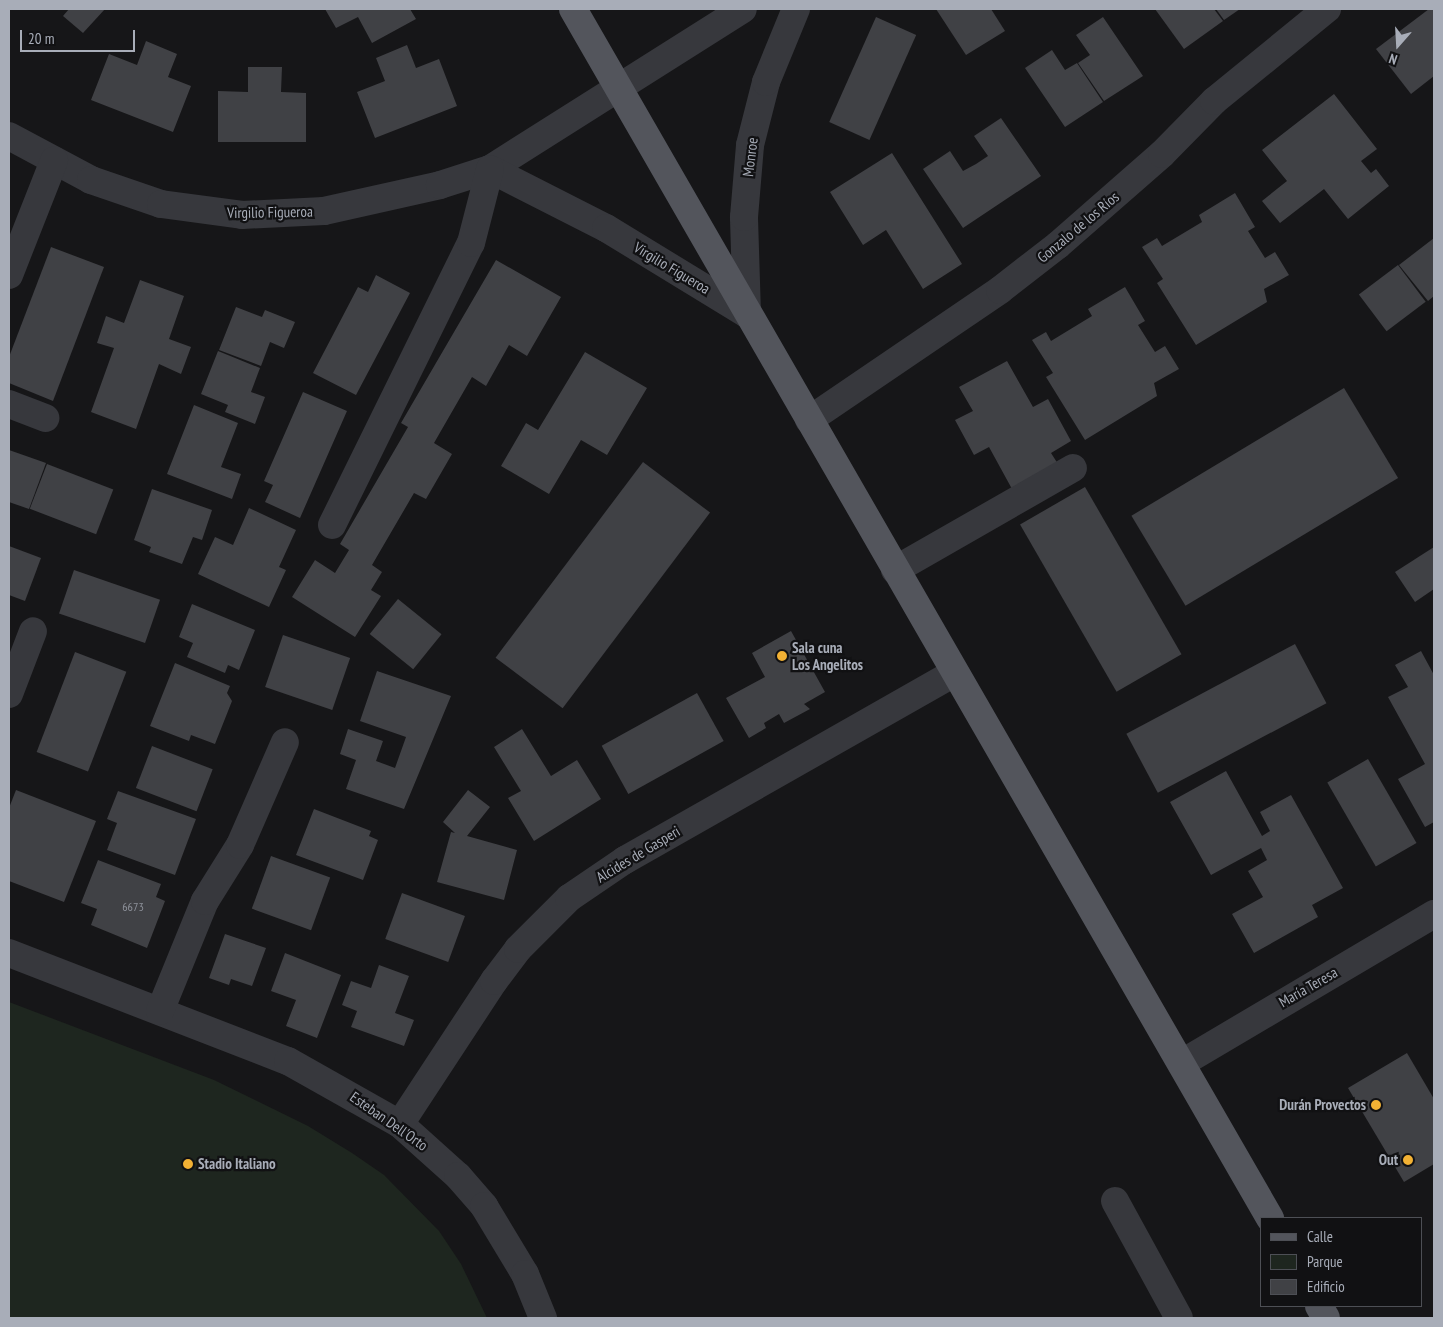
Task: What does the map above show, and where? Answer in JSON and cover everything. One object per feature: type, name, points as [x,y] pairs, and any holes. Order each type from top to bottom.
[{"type":"main road","points":[[573,9],[747,314],[1269,1217]]},
{"type":"main road","points":[[1320,1307],[1326,1318]]},
{"type":"street","points":[[619,90],[743,9]]},
{"type":"street","name":"Monroe","points":[[747,314],[744,216],[750,145],[766,82],[796,9]]},
{"type":"street","name":"Gonzalo de los Ríos","points":[[809,420],[1000,290],[1058,244],[1162,154],[1214,102],[1327,9]]},
{"type":"street","name":"Virgilio Figueroa","points":[[9,136],[54,162],[144,200],[242,215],[324,211],[440,185],[490,169],[619,90]]},
{"type":"street","points":[[9,275],[54,162]]},
{"type":"street","points":[[332,525],[471,243],[490,169]]},
{"type":"street","name":"Virgilio Figueroa","points":[[490,169],[606,228],[747,314]]},
{"type":"street","points":[[9,404],[45,418]]},
{"type":"street","points":[[895,570],[1073,468]]},
{"type":"street","points":[[9,694],[33,631]]},
{"type":"street","name":"Alcides de Gasperi","points":[[400,1124],[494,981],[518,949],[569,898],[625,860],[954,672]]},
{"type":"street","points":[[160,1011],[204,901],[240,845],[285,742]]},
{"type":"street","name":"María Teresa","points":[[1182,1063],[1434,914]]},
{"type":"street","name":"Esteban Dell'Orto","points":[[9,953],[296,1065],[400,1124],[451,1169],[484,1206],[525,1274],[543,1318]]},
{"type":"street","points":[[1115,1201],[1179,1318]]},
{"type":"green space","name":"Stadio Italiano","points":[[9,1002],[214,1080],[308,1126],[352,1153],[384,1175],[439,1231],[461,1264],[487,1318],[9,1318]]},
{"type":"building","points":[[69,9],[105,9],[83,33],[63,16]]},
{"type":"building","points":[[325,9],[410,9],[416,19],[372,43],[358,17],[336,28]]},
{"type":"building","points":[[936,9],[991,9],[1005,31],[966,55]]},
{"type":"building","points":[[1155,9],[1214,9],[1223,21],[1184,49]]},
{"type":"building","points":[[1216,9],[1240,9],[1224,20]]},
{"type":"building","points":[[1429,9],[1434,9],[1434,76],[1411,94],[1376,49]]},
{"type":"building","points":[[876,17],[916,35],[869,140],[829,122]]},
{"type":"building","points":[[1103,17],[1143,76],[1104,101],[1078,63],[1090,55],[1076,35]]},
{"type":"building","points":[[146,41],[177,54],[168,77],[191,86],[173,132],[91,100],[109,54],[137,65]]},
{"type":"building","points":[[407,45],[416,68],[439,59],[457,106],[375,138],[357,92],[385,81],[376,58]]},
{"type":"building","points":[[1052,50],[1065,70],[1077,63],[1103,102],[1065,127],[1025,68]]},
{"type":"building","points":[[248,67],[282,67],[281,92],[306,93],[306,142],[218,142],[218,91],[248,92]]},
{"type":"building","points":[[1334,94],[1377,149],[1361,161],[1371,173],[1376,169],[1389,186],[1348,219],[1324,189],[1280,223],[1262,201],[1287,181],[1262,150]]},
{"type":"building","points":[[1001,118],[1041,176],[963,228],[923,169],[950,151],[963,171],[976,164],[988,156],[974,136]]},
{"type":"building","points":[[892,153],[962,264],[923,289],[886,230],[863,245],[830,192]]},
{"type":"building","points":[[1235,193],[1255,227],[1248,231],[1265,258],[1275,252],[1289,275],[1264,289],[1267,302],[1196,345],[1157,283],[1163,279],[1142,247],[1157,238],[1162,246],[1202,222],[1199,215]]},
{"type":"building","points":[[1434,238],[1434,296],[1428,301],[1399,265]]},
{"type":"building","points":[[51,247],[104,267],[53,401],[9,383],[9,357]]},
{"type":"building","points":[[496,260],[561,297],[527,356],[509,345],[486,386],[472,377],[434,443],[452,454],[426,499],[414,493],[372,565],[382,572],[371,590],[381,596],[355,637],[292,597],[315,560],[335,573],[349,550],[340,544],[408,427],[401,423]]},
{"type":"building","points":[[1398,265],[1426,302],[1387,331],[1359,294]]},
{"type":"building","points":[[376,275],[410,293],[356,395],[313,373],[358,287],[368,292]]},
{"type":"building","points":[[140,280],[184,296],[169,339],[191,347],[181,374],[159,364],[136,429],[91,412],[114,348],[97,343],[106,316],[124,323]]},
{"type":"building","points":[[1125,287],[1145,321],[1138,325],[1155,352],[1165,346],[1179,369],[1154,383],[1157,396],[1085,440],[1046,377],[1053,373],[1032,340],[1046,332],[1051,341],[1092,316],[1088,309]]},
{"type":"building","points":[[236,307],[262,317],[265,310],[295,322],[284,348],[270,342],[261,366],[219,350]]},
{"type":"building","points":[[218,351],[260,368],[251,392],[265,397],[255,424],[225,412],[228,405],[201,394]]},
{"type":"building","points":[[585,352],[647,388],[607,455],[581,440],[549,494],[501,466],[526,423],[538,430]]},
{"type":"building","points":[[1007,361],[1033,407],[1048,399],[1071,441],[1051,453],[1058,464],[1012,489],[989,447],[974,455],[955,420],[973,411],[959,387]]},
{"type":"building","points":[[1344,388],[1398,478],[1186,606],[1131,516]]},
{"type":"building","points":[[303,392],[347,411],[300,518],[265,502],[273,485],[264,481]]},
{"type":"building","points":[[194,405],[238,423],[221,467],[241,474],[232,499],[167,474]]},
{"type":"building","points":[[9,450],[46,463],[29,509],[9,502]]},
{"type":"building","points":[[643,462],[710,513],[563,708],[496,658]]},
{"type":"building","points":[[47,464],[113,489],[96,534],[30,509]]},
{"type":"building","points":[[1085,487],[1182,654],[1117,692],[1020,524]]},
{"type":"building","points":[[152,489],[212,510],[202,540],[193,537],[182,564],[149,552],[151,547],[134,540]]},
{"type":"building","points":[[249,508],[296,530],[279,567],[286,570],[269,607],[198,574],[215,537],[233,545]]},
{"type":"building","points":[[9,546],[41,558],[25,601],[9,595]]},
{"type":"building","points":[[1434,547],[1434,589],[1415,602],[1395,572]]},
{"type":"building","points":[[74,570],[160,600],[145,643],[59,613]]},
{"type":"building","points":[[398,599],[442,634],[413,669],[370,634]]},
{"type":"building","points":[[192,604],[255,630],[239,670],[228,665],[225,673],[187,657],[193,643],[179,637]]},
{"type":"building","points":[[791,631],[825,692],[804,704],[810,709],[784,723],[779,714],[764,723],[766,728],[749,738],[726,698],[765,677],[752,653]]},
{"type":"building","points":[[283,635],[350,658],[332,710],[265,687]]},
{"type":"building","points":[[1295,644],[1326,703],[1158,793],[1126,734]]},
{"type":"building","points":[[1421,651],[1434,675],[1434,822],[1425,827],[1398,779],[1425,764],[1388,697],[1408,687],[1395,665]]},
{"type":"building","points":[[75,652],[126,672],[88,772],[37,752]]},
{"type":"building","points":[[175,663],[230,686],[227,693],[232,701],[215,744],[191,735],[189,741],[150,726]]},
{"type":"building","points":[[377,671],[451,696],[404,809],[346,789],[356,760],[340,754],[348,729],[383,741],[376,761],[395,768],[406,737],[360,721]]},
{"type":"building","points":[[697,693],[724,741],[628,794],[602,746]]},
{"type":"building","points":[[522,729],[551,776],[577,760],[601,799],[534,841],[508,798],[521,791],[494,747]]},
{"type":"building","points":[[152,746],[213,769],[197,811],[136,788]]},
{"type":"building","points":[[1368,759],[1416,843],[1376,867],[1327,782]]},
{"type":"building","points":[[1226,771],[1262,836],[1270,831],[1260,812],[1291,795],[1343,888],[1312,905],[1318,917],[1254,953],[1232,914],[1263,897],[1248,871],[1267,860],[1261,848],[1211,875],[1170,802]]},
{"type":"building","points":[[16,790],[96,821],[64,902],[9,881],[9,808]]},
{"type":"building","points":[[468,790],[490,807],[467,836],[517,850],[504,900],[437,882],[451,832],[455,833],[443,822]]},
{"type":"building","points":[[118,791],[196,819],[175,875],[107,850],[117,823],[107,819]]},
{"type":"building","points":[[314,809],[371,831],[369,836],[378,840],[363,880],[296,855]]},
{"type":"building","points":[[271,856],[330,878],[311,930],[252,909]]},
{"type":"building","points":[[98,860],[161,884],[156,897],[165,901],[147,948],[91,925],[97,909],[81,903]]},
{"type":"building","points":[[402,893],[465,916],[448,962],[385,939]]},
{"type":"building","points":[[225,934],[266,948],[252,986],[231,979],[229,985],[209,978]]},
{"type":"building","points":[[285,953],[341,975],[317,1038],[286,1026],[296,1000],[271,991]]},
{"type":"building","points":[[379,965],[409,976],[395,1013],[414,1020],[404,1046],[351,1027],[357,1011],[342,1005],[351,981],[371,988]]},
{"type":"building","points":[[1407,1053],[1434,1099],[1434,1164],[1404,1182],[1348,1088]]},
{"type":"place","name":"Sala cuna Los Angelitos","points":[[782,656]]},
{"type":"place","name":"Durán Provectos","points":[[1376,1105]]},
{"type":"place","name":"Out","points":[[1408,1160]]},
{"type":"place","name":"Stadio Italiano","points":[[188,1164]]}]
